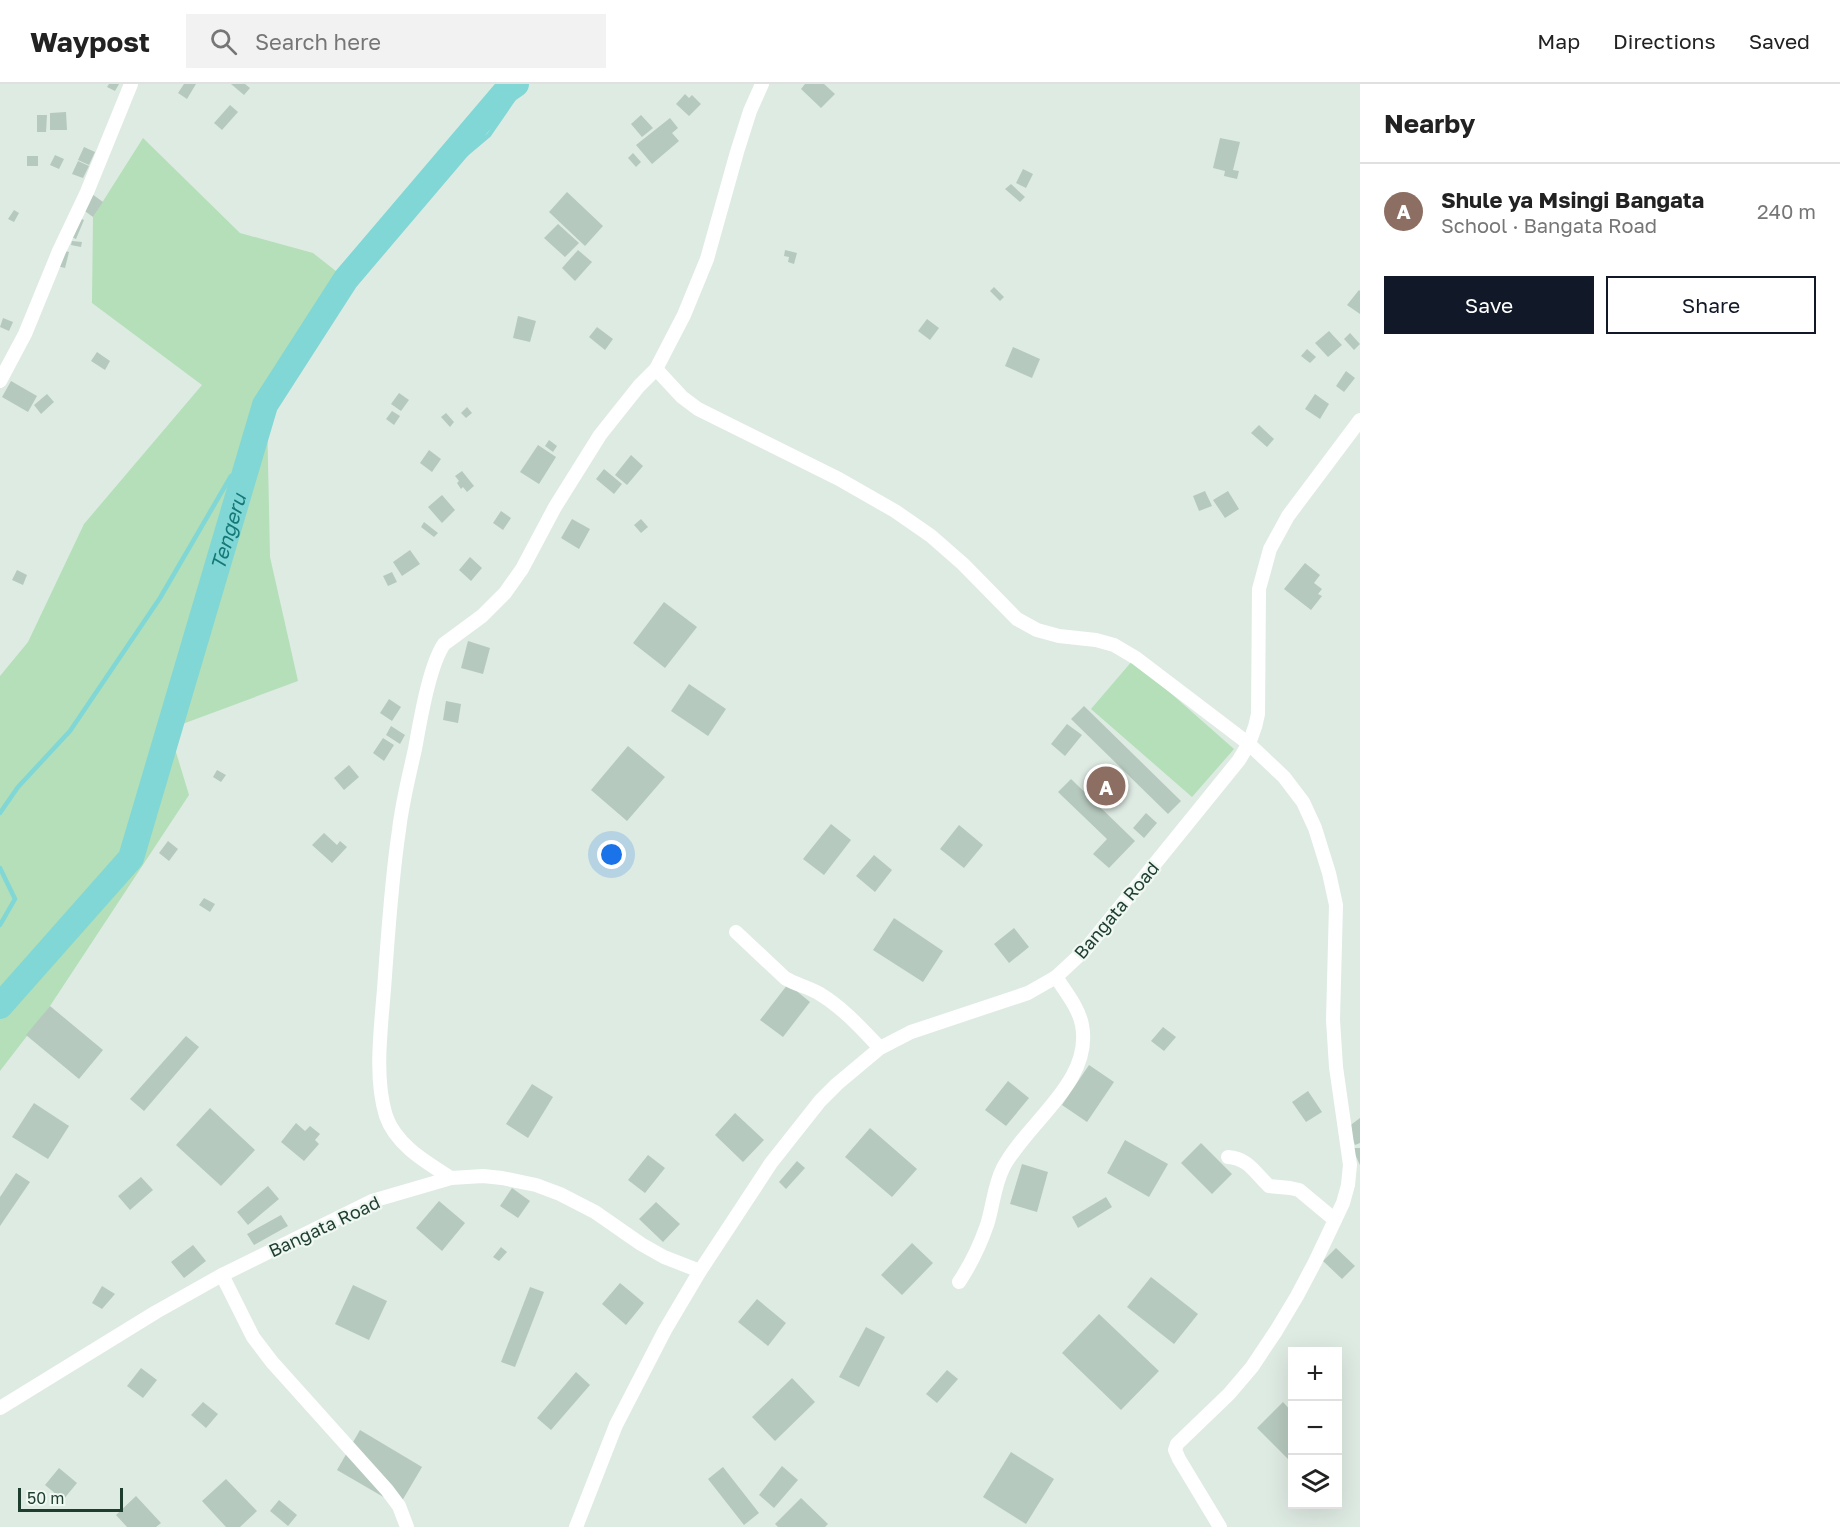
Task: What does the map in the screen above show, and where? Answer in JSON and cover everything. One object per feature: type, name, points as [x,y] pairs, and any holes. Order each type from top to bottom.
[{"type":"street","points":[[0,381],[25,334],[58,251],[96,171],[130,84]]},
{"type":"street","points":[[451,1178],[416,1154],[397,1136],[387,1117],[380,1085],[393,870],[405,790],[420,720],[440,650],[448,640],[482,616],[505,593],[522,569],[555,507],[600,435],[639,386],[656,369],[684,315],[707,259],[740,142],[762,84]]},
{"type":"street","points":[[656,369],[682,397],[698,409],[840,479],[895,511],[931,536],[963,564],[1017,619],[1037,630],[1059,636],[1096,640],[1114,645],[1136,658],[1249,744],[1284,777],[1303,801],[1322,850],[1336,905],[1333,1020],[1336,1067],[1350,1165],[1348,1185],[1343,1203],[1297,1296],[1252,1367],[1177,1444],[1175,1450],[1179,1459],[1220,1527]]},
{"type":"street","name":"Bangata Road","points":[[576,1527],[616,1425],[665,1330],[700,1271],[771,1162],[820,1101],[880,1048],[911,1032],[1028,993],[1056,977],[1092,941],[1229,774],[1249,744],[1255,730],[1260,700],[1259,589],[1270,549],[1288,516],[1360,420]]},
{"type":"street","points":[[736,932],[793,984],[817,992],[836,1004],[880,1048]]},
{"type":"street","points":[[959,1282],[972,1262],[984,1232],[1002,1170],[1012,1152],[1070,1082],[1080,1057],[1083,1047],[1082,1024],[1056,977]]},
{"type":"street","points":[[1228,1157],[1244,1161],[1269,1186],[1299,1190],[1335,1220]]},
{"type":"street","name":"Bangata Road","points":[[0,1408],[156,1312],[222,1275],[372,1201],[451,1178],[474,1176],[502,1178],[536,1185],[595,1212],[664,1257],[700,1271]]},
{"type":"street","points":[[222,1275],[253,1337],[298,1393],[387,1490],[399,1506],[407,1527]]},
{"type":"green space","points":[[143,138],[240,233],[313,253],[346,279],[267,414],[270,557],[298,681],[169,729],[189,795],[50,1006],[0,1071],[0,676],[28,642],[84,524],[202,385],[92,303],[93,217]]},
{"type":"green space","points":[[1133,660],[1234,749],[1192,797],[1091,709]]},
{"type":"building","points":[[109,84],[119,84],[115,91],[107,87]]},
{"type":"building","points":[[184,84],[196,84],[187,99],[178,93]]},
{"type":"building","points":[[231,84],[245,84],[250,88],[244,95]]},
{"type":"building","points":[[805,84],[824,84],[835,94],[821,108],[801,89]]},
{"type":"building","points":[[685,94],[689,98],[692,95],[701,104],[689,116],[676,104]]},
{"type":"building","points":[[230,105],[238,112],[222,130],[214,123]]},
{"type":"building","points":[[66,112],[67,130],[50,130],[50,113]]},
{"type":"building","points":[[37,115],[47,115],[46,132],[37,132]]},
{"type":"building","points":[[641,115],[653,128],[642,137],[631,124]]},
{"type":"building","points":[[670,118],[678,128],[672,133],[679,141],[652,164],[636,145]]},
{"type":"building","points":[[1220,138],[1240,142],[1233,170],[1239,171],[1237,179],[1224,176],[1225,171],[1213,168]]},
{"type":"building","points":[[84,147],[95,152],[89,165],[78,160]]},
{"type":"building","points":[[633,153],[641,162],[636,167],[628,158]]},
{"type":"building","points":[[55,155],[64,159],[59,169],[50,165]]},
{"type":"building","points":[[27,156],[38,156],[38,166],[27,166]]},
{"type":"building","points":[[78,161],[89,166],[83,178],[72,174]]},
{"type":"building","points":[[1023,169],[1033,174],[1026,188],[1016,183]]},
{"type":"building","points":[[1011,184],[1025,197],[1020,202],[1005,189]]},
{"type":"building","points":[[567,192],[603,226],[585,246],[549,212]]},
{"type":"building","points":[[92,194],[103,202],[93,217],[82,209]]},
{"type":"building","points":[[14,210],[19,213],[14,222],[8,219]]},
{"type":"building","points":[[77,217],[84,220],[76,239],[69,236]]},
{"type":"building","points":[[558,224],[579,243],[565,257],[544,238]]},
{"type":"building","points":[[72,241],[82,242],[81,247],[71,245]]},
{"type":"building","points":[[62,250],[69,252],[65,268],[57,266]]},
{"type":"building","points":[[578,250],[592,262],[575,281],[562,268]]},
{"type":"building","points":[[785,250],[797,253],[794,264],[788,262],[789,257],[784,256]]},
{"type":"building","points":[[994,287],[1004,297],[1000,301],[990,291]]},
{"type":"building","points":[[1360,291],[1360,314],[1347,305]]},
{"type":"building","points":[[518,316],[536,321],[530,342],[513,338]]},
{"type":"building","points":[[3,318],[13,322],[9,331],[0,327]]},
{"type":"building","points":[[927,319],[939,328],[930,340],[918,331]]},
{"type":"building","points":[[597,327],[613,339],[605,350],[589,337]]},
{"type":"building","points":[[1329,331],[1342,345],[1328,357],[1315,343]]},
{"type":"building","points":[[1350,333],[1360,344],[1354,350],[1344,339]]},
{"type":"building","points":[[1013,347],[1040,359],[1032,378],[1005,366]]},
{"type":"building","points":[[1307,349],[1316,357],[1310,363],[1301,356]]},
{"type":"building","points":[[97,352],[110,361],[105,370],[91,361]]},
{"type":"building","points":[[1346,371],[1355,378],[1344,392],[1336,386]]},
{"type":"building","points":[[11,381],[37,396],[28,412],[2,397]]},
{"type":"building","points":[[399,393],[409,400],[401,411],[391,404]]},
{"type":"building","points":[[47,394],[54,402],[41,414],[34,405]]},
{"type":"building","points":[[1315,394],[1329,404],[1320,419],[1305,409]]},
{"type":"building","points":[[467,407],[472,413],[466,418],[461,413]]},
{"type":"building","points":[[392,411],[400,416],[394,425],[386,419]]},
{"type":"building","points":[[446,413],[454,422],[450,427],[441,417]]},
{"type":"building","points":[[1259,425],[1274,439],[1267,447],[1251,433]]},
{"type":"building","points":[[549,440],[557,446],[553,452],[545,446]]},
{"type":"building","points":[[538,445],[556,457],[539,484],[520,472]]},
{"type":"building","points":[[429,450],[441,459],[432,472],[420,463]]},
{"type":"building","points":[[631,455],[643,466],[627,485],[615,475]]},
{"type":"building","points":[[604,469],[622,484],[614,494],[596,479]]},
{"type":"building","points":[[462,471],[474,486],[467,492],[463,487],[461,489],[455,476]]},
{"type":"building","points":[[1205,491],[1212,506],[1199,511],[1193,496]]},
{"type":"building","points":[[1228,491],[1239,509],[1225,518],[1213,500]]},
{"type":"building","points":[[442,495],[455,510],[442,523],[428,507]]},
{"type":"building","points":[[501,511],[511,518],[503,530],[493,523]]},
{"type":"building","points":[[572,519],[590,529],[579,549],[561,538]]},
{"type":"building","points":[[641,519],[648,527],[641,533],[634,525]]},
{"type":"building","points":[[424,522],[438,533],[434,537],[421,527]]},
{"type":"building","points":[[410,550],[420,564],[402,576],[393,562]]},
{"type":"building","points":[[470,557],[482,568],[471,581],[459,570]]},
{"type":"building","points":[[1305,563],[1320,575],[1314,583],[1322,589],[1318,594],[1322,596],[1311,610],[1284,589]]},
{"type":"building","points":[[17,570],[27,575],[23,585],[12,580]]},
{"type":"building","points":[[392,572],[397,582],[388,586],[383,576]]},
{"type":"building","points":[[664,602],[697,627],[665,668],[633,643]]},
{"type":"building","points":[[468,641],[490,648],[483,674],[461,668]]},
{"type":"building","points":[[689,684],[726,709],[708,736],[671,711]]},
{"type":"building","points":[[389,699],[401,707],[392,721],[380,713]]},
{"type":"building","points":[[446,701],[461,704],[458,723],[443,720]]},
{"type":"building","points":[[1084,706],[1181,801],[1168,814],[1071,719]]},
{"type":"building","points":[[1067,724],[1082,735],[1065,756],[1051,744]]},
{"type":"building","points":[[391,726],[405,735],[400,744],[386,735]]},
{"type":"building","points":[[383,738],[394,745],[384,761],[373,753]]},
{"type":"building","points":[[628,746],[665,777],[627,821],[591,790]]},
{"type":"building","points":[[349,765],[359,777],[344,790],[334,778]]},
{"type":"building","points":[[217,770],[226,775],[221,782],[213,777]]},
{"type":"building","points":[[1071,779],[1135,841],[1109,868],[1093,854],[1107,839],[1058,792]]},
{"type":"building","points":[[1146,813],[1157,823],[1144,838],[1133,828]]},
{"type":"building","points":[[831,824],[851,840],[824,875],[803,859]]},
{"type":"building","points":[[959,825],[983,845],[964,868],[940,849]]},
{"type":"building","points":[[324,833],[337,845],[340,841],[347,847],[332,863],[312,845]]},
{"type":"building","points":[[168,841],[178,849],[169,861],[159,853]]},
{"type":"building","points":[[874,855],[892,870],[875,892],[856,876]]},
{"type":"building","points":[[204,898],[215,904],[210,912],[199,905]]},
{"type":"building","points":[[894,918],[943,951],[923,982],[873,950]]},
{"type":"building","points":[[1014,928],[1029,947],[1009,963],[994,944]]},
{"type":"building","points":[[788,984],[810,1002],[783,1037],[760,1020]]},
{"type":"building","points":[[50,1006],[103,1050],[79,1079],[26,1035]]},
{"type":"building","points":[[1163,1027],[1176,1037],[1164,1051],[1151,1041]]},
{"type":"building","points":[[186,1036],[199,1047],[144,1111],[130,1099]]},
{"type":"building","points":[[1089,1065],[1114,1082],[1087,1122],[1062,1105]]},
{"type":"building","points":[[1008,1081],[1029,1098],[1006,1126],[985,1110]]},
{"type":"building","points":[[532,1084],[553,1097],[528,1138],[506,1124]]},
{"type":"building","points":[[1308,1091],[1322,1112],[1306,1122],[1292,1102]]},
{"type":"building","points":[[34,1103],[69,1126],[48,1159],[12,1137]]},
{"type":"building","points":[[210,1108],[255,1150],[221,1186],[176,1145]]},
{"type":"building","points":[[735,1113],[764,1140],[743,1162],[715,1135]]},
{"type":"building","points":[[1360,1118],[1360,1143],[1355,1145],[1348,1127]]},
{"type":"building","points":[[296,1123],[305,1131],[310,1126],[320,1134],[315,1140],[319,1144],[304,1161],[281,1142]]},
{"type":"building","points":[[870,1128],[917,1169],[892,1197],[845,1157]]},
{"type":"building","points":[[1125,1140],[1168,1164],[1149,1197],[1107,1173]]},
{"type":"building","points":[[1201,1143],[1232,1174],[1212,1194],[1181,1163]]},
{"type":"building","points":[[1352,1148],[1360,1148],[1360,1165]]},
{"type":"building","points":[[648,1155],[665,1168],[645,1193],[628,1180]]},
{"type":"building","points":[[797,1161],[805,1168],[786,1189],[779,1182]]},
{"type":"building","points":[[1022,1164],[1048,1172],[1037,1212],[1010,1204]]},
{"type":"building","points":[[16,1173],[30,1182],[0,1226],[0,1197]]},
{"type":"building","points":[[141,1177],[153,1190],[130,1210],[118,1196]]},
{"type":"building","points":[[268,1186],[279,1199],[248,1225],[237,1212]]},
{"type":"building","points":[[512,1188],[530,1201],[518,1218],[500,1206]]},
{"type":"building","points":[[1106,1197],[1112,1207],[1078,1228],[1072,1217]]},
{"type":"building","points":[[439,1201],[465,1223],[442,1251],[416,1228]]},
{"type":"building","points":[[656,1202],[680,1224],[663,1242],[639,1219]]},
{"type":"building","points":[[281,1215],[288,1226],[254,1245],[247,1234]]},
{"type":"building","points":[[912,1243],[933,1263],[902,1295],[881,1275]]},
{"type":"building","points":[[193,1245],[206,1261],[184,1278],[171,1262]]},
{"type":"building","points":[[501,1247],[507,1252],[499,1261],[493,1257]]},
{"type":"building","points":[[1336,1248],[1355,1266],[1342,1279],[1323,1261]]},
{"type":"building","points":[[1151,1277],[1198,1314],[1174,1344],[1127,1307]]},
{"type":"building","points":[[620,1283],[644,1303],[626,1325],[602,1304]]},
{"type":"building","points":[[353,1285],[387,1301],[369,1340],[335,1324]]},
{"type":"building","points":[[102,1286],[115,1294],[102,1309],[92,1303]]},
{"type":"building","points":[[530,1287],[544,1292],[515,1367],[501,1362]]},
{"type":"building","points":[[757,1299],[786,1323],[768,1346],[738,1322]]},
{"type":"building","points":[[1099,1314],[1159,1371],[1121,1410],[1062,1353]]},
{"type":"building","points":[[866,1327],[885,1337],[859,1387],[839,1377]]},
{"type":"building","points":[[141,1368],[157,1380],[143,1398],[127,1386]]},
{"type":"building","points":[[947,1370],[958,1379],[937,1403],[926,1394]]},
{"type":"building","points":[[576,1372],[590,1385],[551,1430],[537,1418]]},
{"type":"building","points":[[792,1378],[815,1402],[775,1441],[752,1417]]},
{"type":"building","points":[[203,1402],[218,1414],[206,1428],[191,1415]]},
{"type":"building","points":[[1283,1402],[1288,1408],[1288,1459],[1257,1428]]},
{"type":"building","points":[[360,1430],[422,1467],[399,1506],[337,1470]]},
{"type":"building","points":[[1011,1452],[1054,1479],[1026,1524],[983,1497]]},
{"type":"building","points":[[782,1466],[798,1480],[774,1508],[759,1495]]},
{"type":"building","points":[[723,1467],[759,1513],[744,1525],[708,1479]]},
{"type":"building","points":[[59,1468],[77,1483],[63,1500],[45,1485]]},
{"type":"building","points":[[226,1479],[257,1511],[240,1527],[226,1527],[202,1501]]},
{"type":"building","points":[[136,1496],[161,1523],[156,1527],[127,1527],[116,1515]]},
{"type":"building","points":[[801,1498],[828,1524],[825,1527],[778,1527],[775,1524]]},
{"type":"building","points":[[279,1500],[297,1515],[288,1526],[270,1511]]},
{"type":"waterway","name":"Tengeru","points":[[0,1006],[131,858],[265,405],[346,279],[506,91],[516,84]]},
{"type":"waterway","points":[[284,385],[374,232],[489,135],[524,84]]},
{"type":"waterway","points":[[0,813],[18,787],[70,731],[160,598],[231,476]]},
{"type":"waterway","points":[[0,868],[15,899],[0,925]]},
{"type":"place","name":"Shule ya Msingi Bangata","points":[[1106,786]]}]
